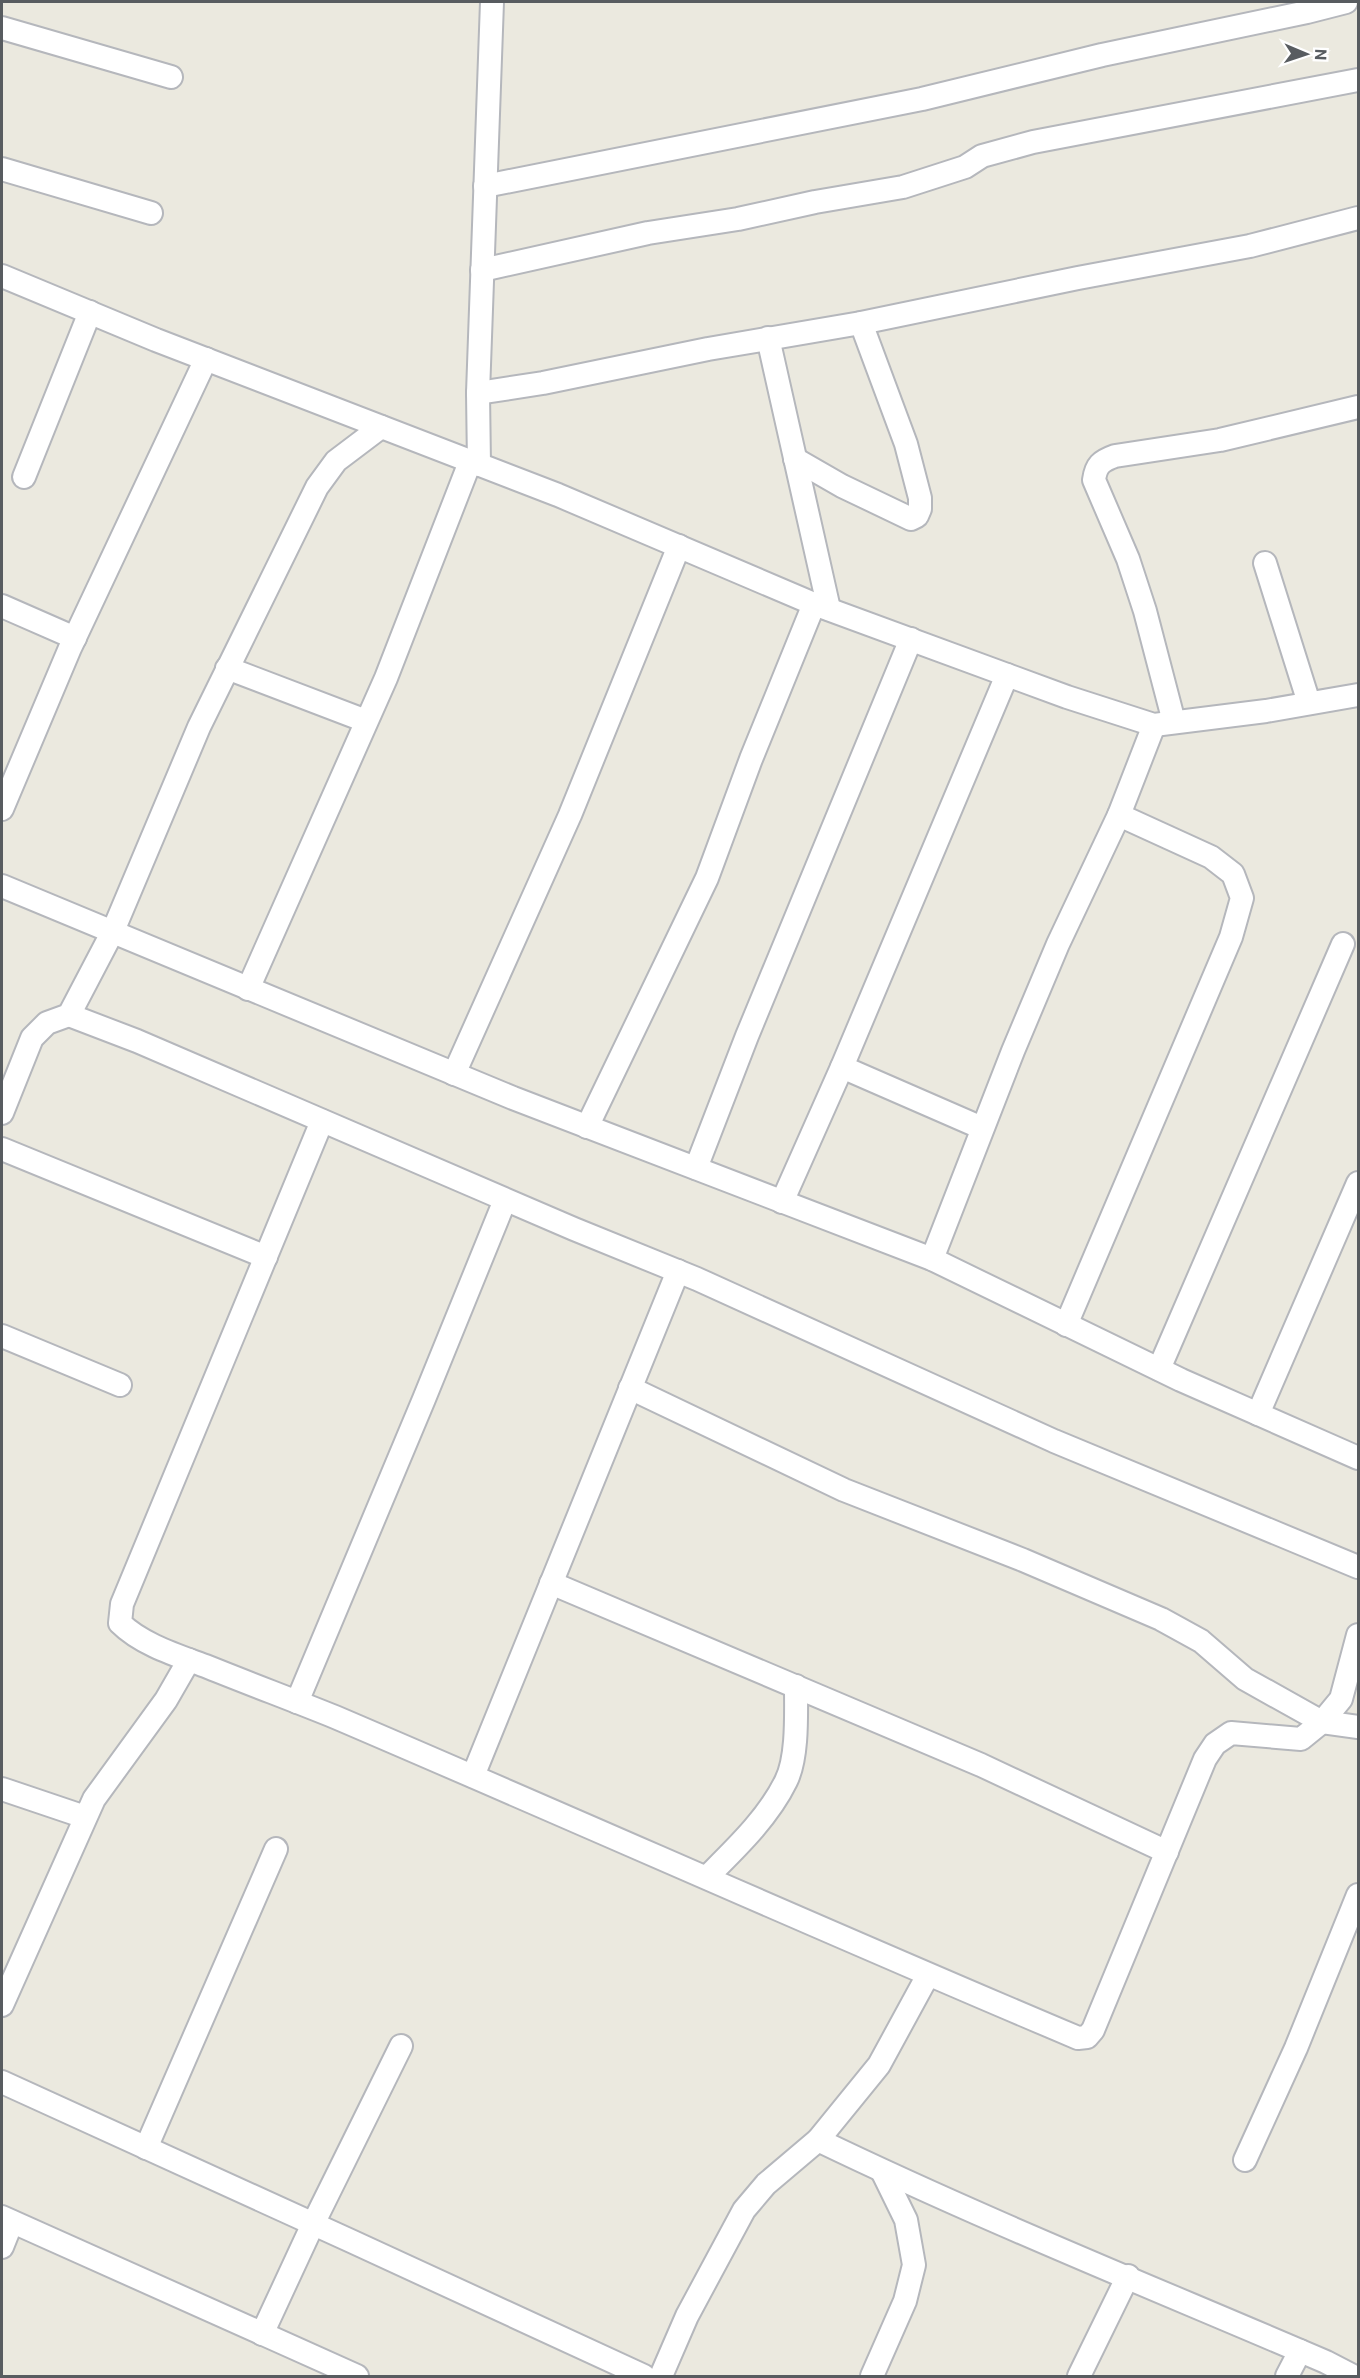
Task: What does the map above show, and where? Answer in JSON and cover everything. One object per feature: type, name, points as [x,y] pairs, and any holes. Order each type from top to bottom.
[{"type":"street","points":[[248,988],[386,678],[474,463],[492,2]]},
{"type":"street","points":[[485,186],[922,99],[1102,55],[1346,2]]},
{"type":"street","points":[[2,28],[171,77]]},
{"type":"street","points":[[483,270],[648,233],[738,219],[815,202],[903,187],[965,167],[982,156],[1033,142],[1359,80]]},
{"type":"street","points":[[2,169],[151,213]]},
{"type":"street","points":[[478,393],[543,383],[768,338],[861,323],[1078,278],[1250,246],[1359,218]]},
{"type":"street","points":[[2,276],[206,359],[558,495],[822,606],[1067,697],[1164,724],[1359,695]]},
{"type":"street","points":[[24,477],[90,312]]},
{"type":"street","points":[[795,459],[842,486],[911,519],[917,516],[921,509],[906,444],[861,323]]},
{"type":"street","points":[[587,1127],[707,878],[751,759],[822,606],[795,459],[768,338]]},
{"type":"street","points":[[2,809],[75,638],[206,359]]},
{"type":"street","points":[[932,1259],[982,1128],[1058,944],[1164,724],[1145,611],[1128,559],[1094,480],[1095,468],[1102,460],[1115,456],[1220,440],[1359,407]]},
{"type":"street","points":[[69,1015],[113,931],[199,727],[317,487],[336,461],[381,427]]},
{"type":"street","points":[[454,1074],[570,815],[679,546]]},
{"type":"street","points":[[1265,564],[1309,703]]},
{"type":"street","points":[[2,606],[75,638]]},
{"type":"street","points":[[696,1168],[911,639]]},
{"type":"street","points":[[227,668],[366,721]]},
{"type":"street","points":[[782,1202],[842,1067],[1007,675]]},
{"type":"street","points":[[1066,1325],[1231,937],[1242,898],[1233,874],[1211,857],[1119,815]]},
{"type":"street","points":[[2,885],[454,1074],[932,1259],[1159,1369],[1359,1458]]},
{"type":"street","points":[[1159,1369],[1343,944]]},
{"type":"street","points":[[2,1113],[32,1038],[47,1023],[69,1015],[137,1041],[505,1200],[678,1271],[1054,1441],[1359,1567]]},
{"type":"street","points":[[842,1067],[982,1128]]},
{"type":"street","points":[[322,1121],[122,1604],[120,1623],[131,1634],[473,1776],[1078,2038],[1087,2037],[1093,2030],[1205,1759],[1215,1744],[1231,1733],[1301,1739],[1322,1722],[1341,1698],[1359,1635]]},
{"type":"street","points":[[2,1149],[266,1257]]},
{"type":"street","points":[[1258,1414],[1359,1183]]},
{"type":"street","points":[[297,1702],[505,1200]]},
{"type":"street","points":[[473,1776],[678,1271]]},
{"type":"street","points":[[2,1336],[120,1385]]},
{"type":"street","points":[[630,1388],[844,1490],[1023,1560],[1161,1619],[1201,1641],[1245,1679],[1322,1722],[1359,1727]]},
{"type":"street","points":[[551,1583],[981,1765],[1167,1852]]},
{"type":"street","points":[[2,2005],[94,1800],[166,1700],[189,1660]]},
{"type":"street","points":[[707,1877],[737,1847],[787,1780],[795,1741],[796,1686]]},
{"type":"street","points":[[2,1789],[86,1817]]},
{"type":"street","points":[[146,2148],[276,1849]]},
{"type":"street","points":[[1245,2160],[1296,2048],[1359,1895]]},
{"type":"street","points":[[661,2376],[687,2316],[744,2210],[766,2184],[818,2140],[879,2065],[928,1975]]},
{"type":"street","points":[[262,2334],[313,2223],[400,2046]]},
{"type":"street","points":[[2,2082],[644,2376]]},
{"type":"street","points":[[818,2140],[917,2188],[1128,2276],[1353,2376]]},
{"type":"street","points":[[872,2376],[905,2301],[914,2265],[906,2220],[882,2171]]},
{"type":"street","points":[[2,2247],[7,2220],[352,2376]]},
{"type":"street","points":[[1079,2376],[1128,2276]]},
{"type":"street","points":[[1287,2376],[1300,2351]]}]
